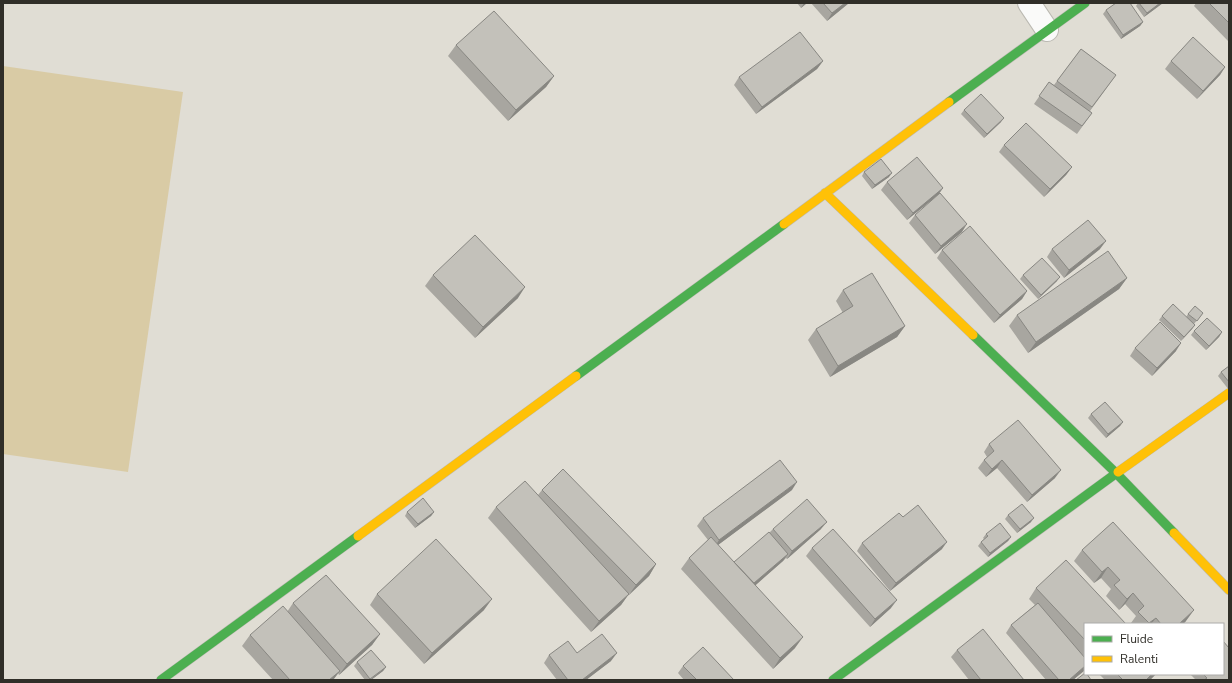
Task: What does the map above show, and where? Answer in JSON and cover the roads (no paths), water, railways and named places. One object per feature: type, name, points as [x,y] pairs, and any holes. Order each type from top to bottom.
[{"type":"street","points":[[1029,3],[1047,30]]},
{"type":"street","points":[[161,680],[1085,3]]},
{"type":"street","points":[[825,193],[1116,473],[1229,590]]},
{"type":"street","points":[[833,680],[1116,473],[1229,393]]}]
